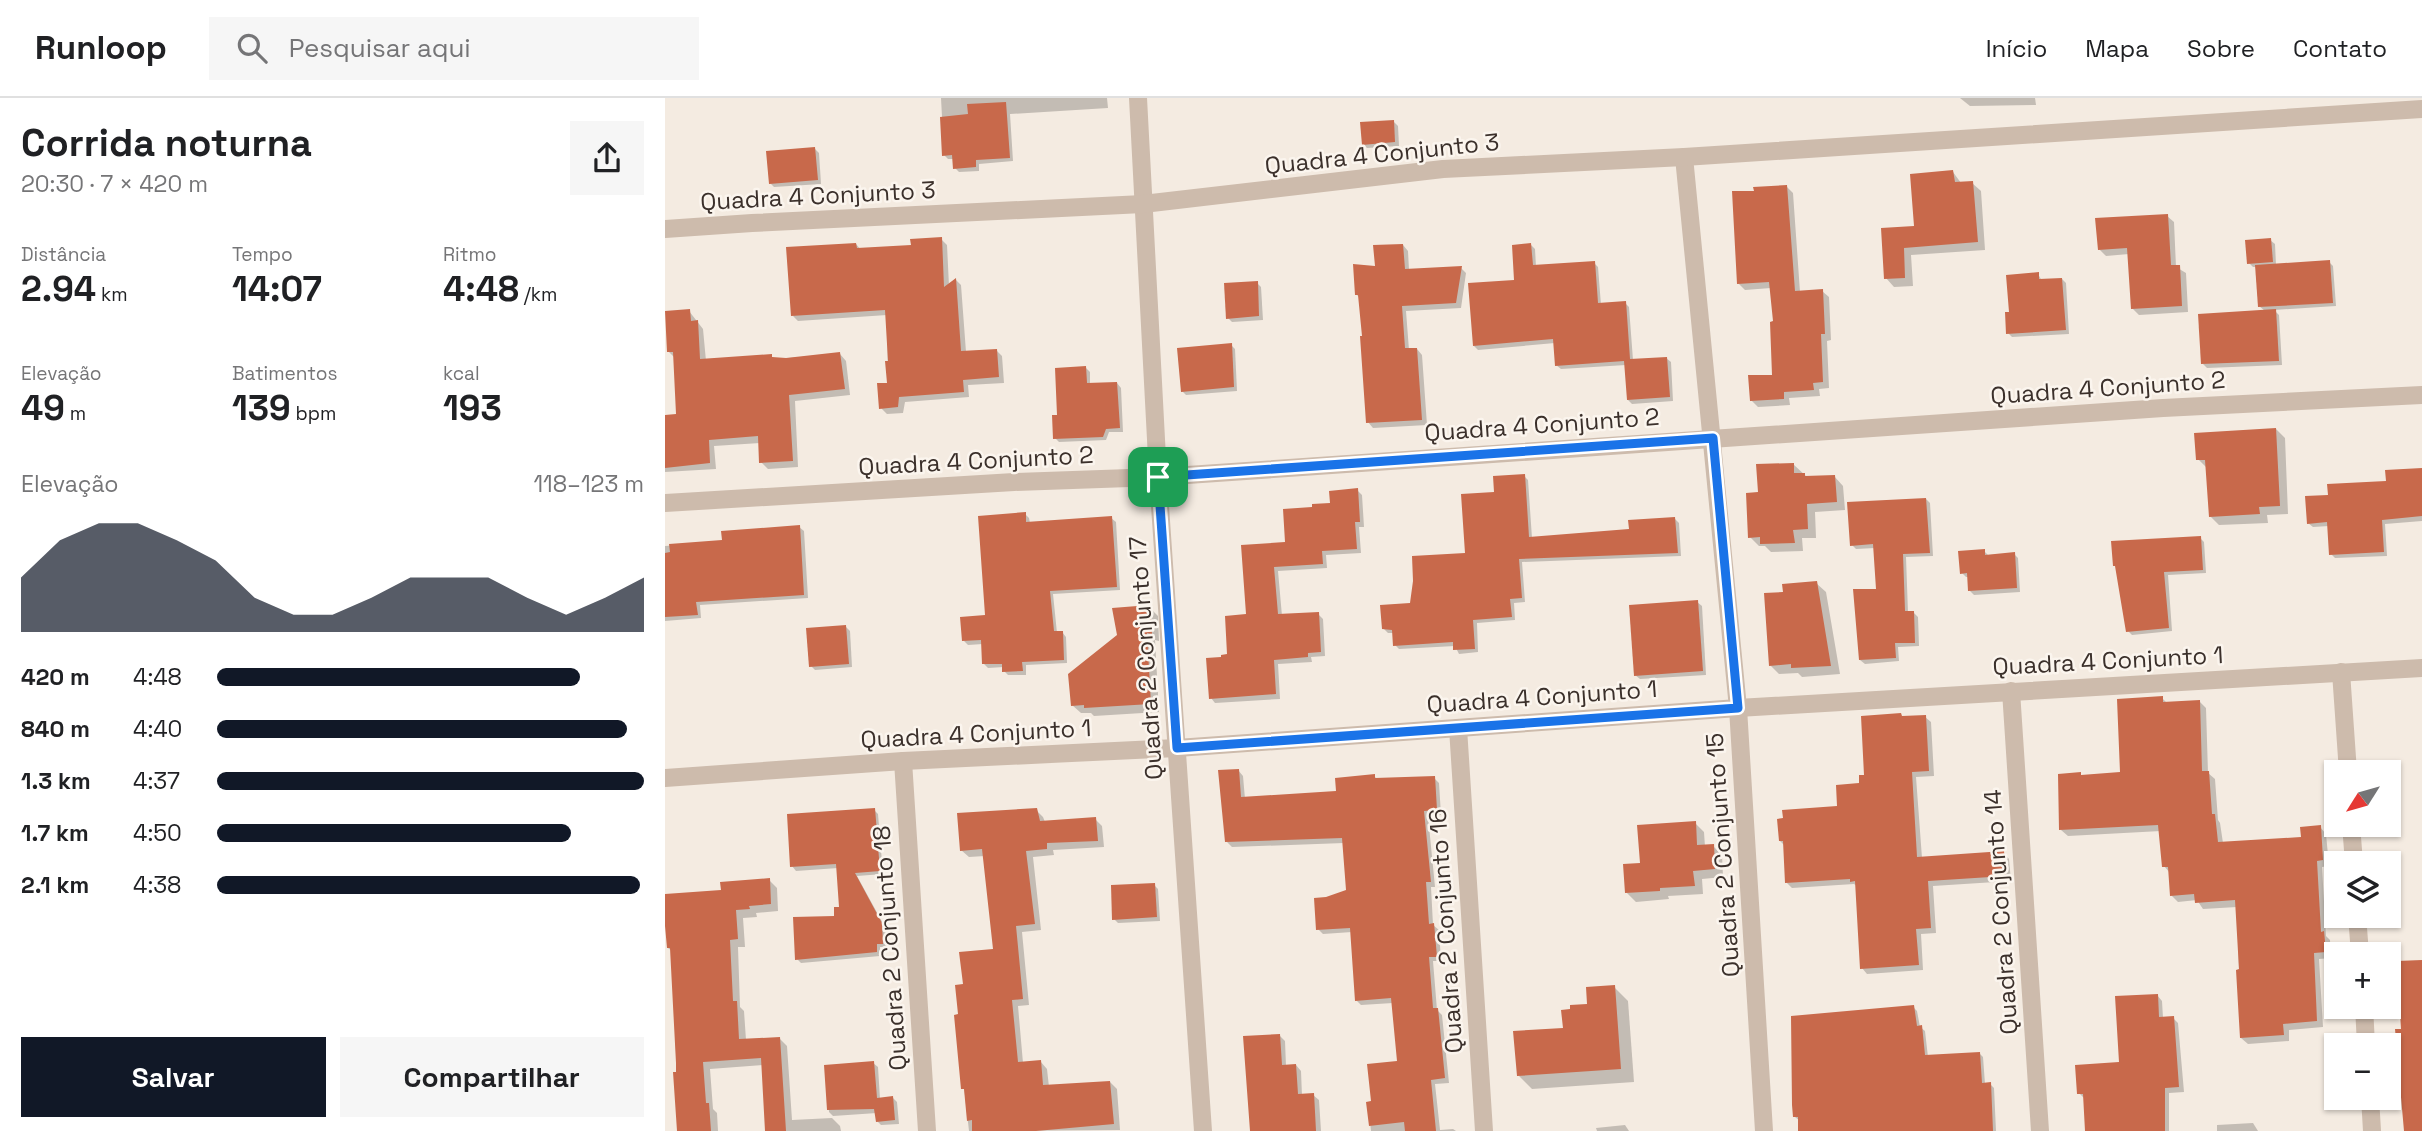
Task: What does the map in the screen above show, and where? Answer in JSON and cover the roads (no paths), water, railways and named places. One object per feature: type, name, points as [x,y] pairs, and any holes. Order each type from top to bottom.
[{"type":"street","name":"Quadra 2 Conjunto 17","points":[[1138,98],[1158,477],[1203,1131]]},
{"type":"street","name":"Quadra 4 Conjunto 3","points":[[665,229],[1143,204],[1443,169],[1684,157],[2422,109]]},
{"type":"street","name":"Quadra 2 Conjunto 15","points":[[1684,157],[1738,708],[1764,1131]]},
{"type":"street","name":"Quadra 4 Conjunto 2","points":[[665,503],[1014,482],[1158,477],[2162,408],[2422,395]]},
{"type":"street","name":"Quadra 4 Conjunto 1","points":[[665,778],[903,761],[1177,748],[1738,708],[2422,668]]},
{"type":"street","points":[[2341,673],[2347,760]]},
{"type":"street","name":"Quadra 2 Conjunto 14","points":[[2011,691],[2040,1131]]},
{"type":"street","name":"Quadra 2 Conjunto 16","points":[[1458,728],[1483,1131]]},
{"type":"street","name":"Quadra 2 Conjunto 18","points":[[903,761],[927,1131]]},
{"type":"street","points":[[2371,1110],[2372,1131]]}]
